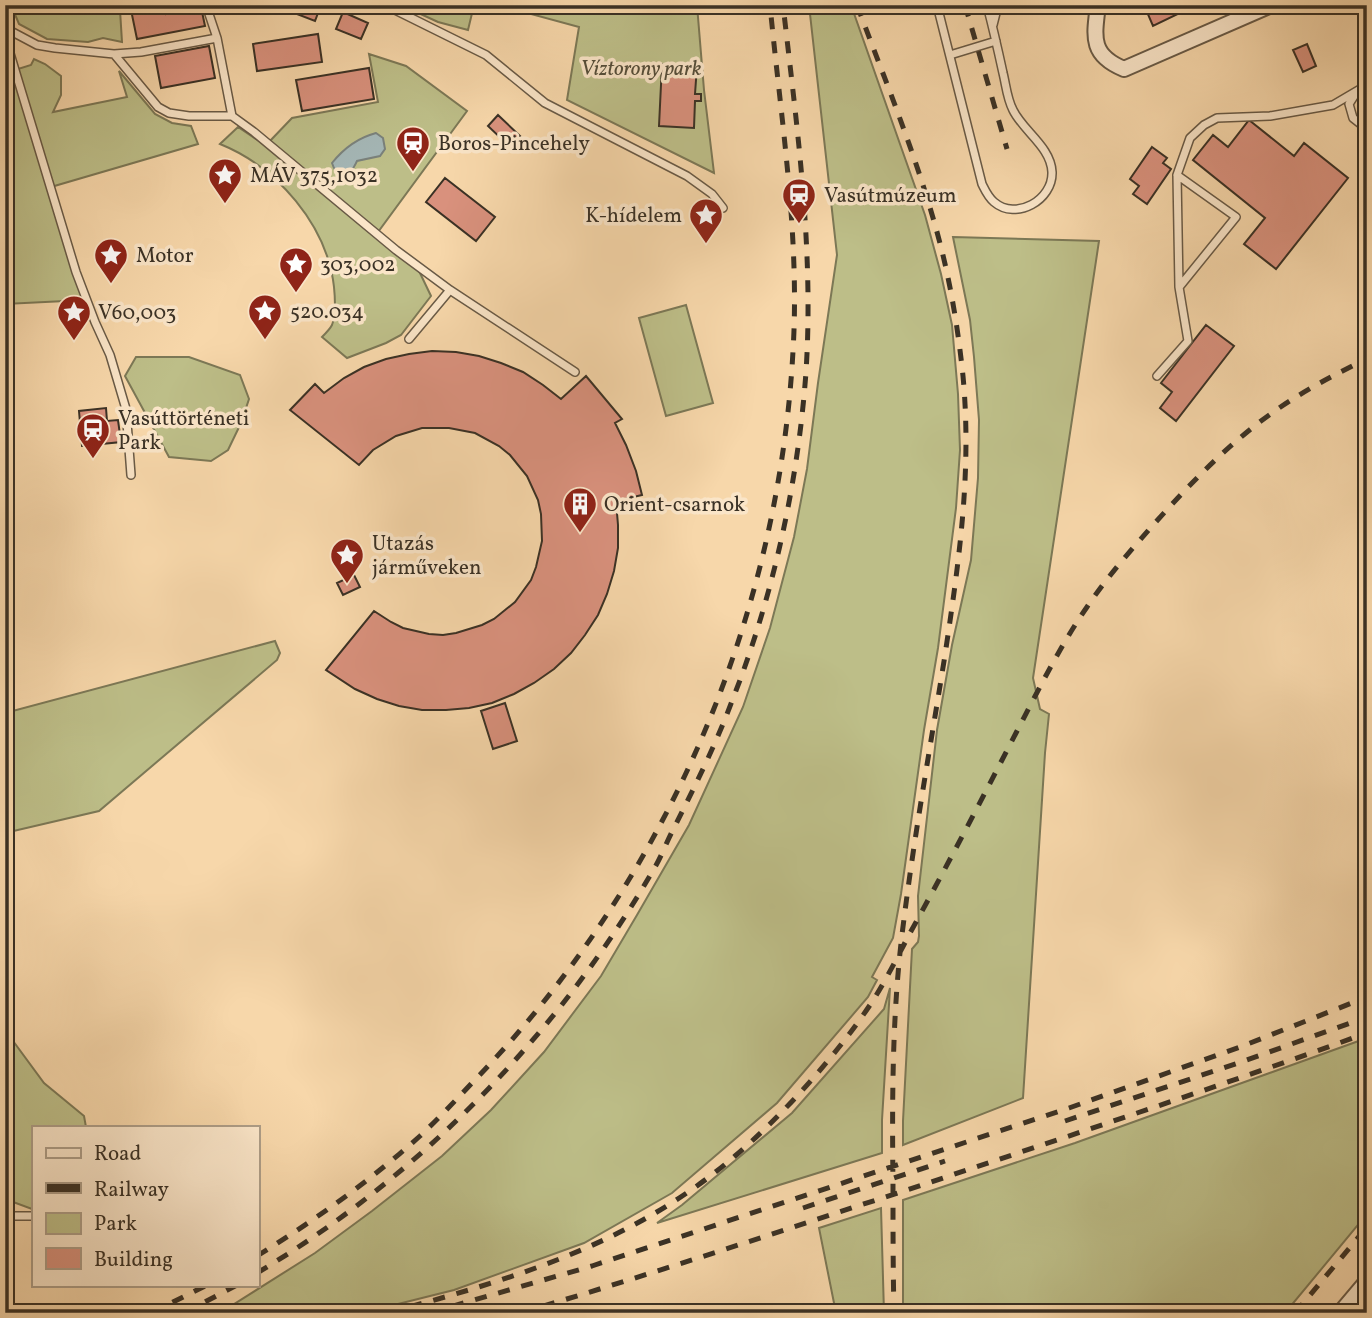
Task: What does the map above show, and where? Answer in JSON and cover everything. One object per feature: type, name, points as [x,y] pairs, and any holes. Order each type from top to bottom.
[{"type":"street","points":[[1098,5],[1094,33],[1097,48],[1112,64],[1124,69],[1271,5]]},
{"type":"street","points":[[1339,1313],[1367,1281]]},
{"type":"lane","points":[[206,5],[217,38],[232,116]]},
{"type":"lane","points":[[385,5],[486,55],[545,103],[687,176],[712,194],[723,208]]},
{"type":"lane","points":[[937,5],[979,175],[986,192],[995,203],[1017,209],[1030,206],[1041,199],[1052,181],[1051,166],[1045,152],[1018,120],[1011,106],[986,5]]},
{"type":"lane","points":[[993,26],[998,5]]},
{"type":"lane","points":[[5,28],[37,45],[114,54],[141,52],[217,38]]},
{"type":"lane","points":[[5,37],[76,272],[110,355],[125,410],[131,475]]},
{"type":"lane","points":[[950,55],[996,41]]},
{"type":"lane","points":[[114,54],[158,107],[169,113],[186,116],[232,116],[450,290],[575,372]]},
{"type":"lane","points":[[1157,376],[1188,341],[1180,287],[1177,175],[1191,138],[1203,125],[1217,118],[1270,116],[1333,105],[1367,85]]},
{"type":"lane","points":[[1358,90],[1349,104],[1353,118],[1367,129]]},
{"type":"lane","points":[[1177,175],[1236,217],[1180,287]]},
{"type":"lane","points":[[409,340],[450,290]]},
{"type":"lane","points":[[5,1216],[32,1216]]},
{"type":"green space","points":[[11,5],[121,5],[122,42],[103,38],[88,42],[47,39],[19,24]]},
{"type":"green space","points":[[401,5],[474,5],[468,30],[438,22]]},
{"type":"green space","name":"Víztorony park","points":[[498,5],[697,5],[714,173],[567,100],[579,27]]},
{"type":"green space","points":[[809,5],[851,5],[925,215],[952,325],[958,394],[960,450],[956,508],[938,648],[893,938],[872,977],[877,980],[868,997],[777,1103],[672,1193],[584,1243],[454,1290],[362,1313],[220,1313],[315,1253],[442,1156],[491,1110],[544,1052],[601,976],[689,825],[743,707],[770,628],[794,537],[807,469],[837,255]]},
{"type":"green space","points":[[5,37],[15,70],[31,65],[34,59],[61,76],[61,95],[53,112],[127,97],[119,71],[155,114],[172,123],[191,126],[198,144],[51,187],[85,300],[5,304]]},
{"type":"green space","points":[[369,54],[406,66],[467,111],[378,232],[269,142],[292,118],[378,102]]},
{"type":"green space","points":[[238,127],[271,149],[419,271],[431,296],[401,335],[347,358],[322,337],[332,325],[335,301],[329,264],[321,242],[296,201],[279,183],[261,167],[220,144]]},
{"type":"green space","points":[[953,237],[1099,241],[1033,678],[1040,709],[1049,714],[1023,1098],[903,1145],[912,949],[919,936],[918,896],[937,730],[971,560],[978,478],[979,420],[974,357],[970,320]]},
{"type":"green space","points":[[686,305],[713,403],[666,416],[639,318]]},
{"type":"green space","points":[[136,357],[189,357],[240,375],[249,399],[228,450],[211,461],[169,457],[125,376]]},
{"type":"green space","points":[[275,641],[280,653],[277,660],[99,811],[5,833],[5,713]]},
{"type":"green space","points":[[890,988],[882,1153],[657,1223],[792,1113],[884,1009]]},
{"type":"green space","points":[[5,1030],[44,1083],[84,1116],[86,1126],[32,1126],[32,1209],[5,1199]]},
{"type":"green space","points":[[1367,1038],[1367,1214],[1285,1313],[903,1313],[903,1200],[1075,1143]]},
{"type":"green space","points":[[881,1208],[884,1313],[836,1313],[819,1228]]},
{"type":"shaded area","points":[[376,133],[383,138],[385,149],[380,156],[357,161],[348,174],[339,175],[332,163],[346,148]]},
{"type":"building","points":[[130,5],[164,5],[166,14],[201,7],[205,26],[137,39]]},
{"type":"building","points":[[292,5],[321,5],[315,21],[289,11]]},
{"type":"building","points":[[1144,5],[1182,5],[1184,11],[1153,26]]},
{"type":"building","points":[[343,12],[368,23],[361,39],[336,29]]},
{"type":"building","points":[[318,34],[322,62],[257,71],[253,44]]},
{"type":"building","points":[[1307,44],[1316,66],[1303,72],[1293,50]]},
{"type":"building","points":[[209,46],[215,78],[161,88],[155,56]]},
{"type":"building","points":[[662,64],[697,66],[695,94],[701,94],[701,101],[695,101],[694,128],[659,126]]},
{"type":"building","points":[[369,68],[374,99],[302,111],[296,80]]},
{"type":"building","points":[[498,115],[520,136],[509,146],[488,126]]},
{"type":"building","points":[[1249,120],[1294,156],[1304,143],[1348,178],[1276,269],[1244,244],[1265,218],[1193,160],[1213,135],[1228,147]]},
{"type":"building","points":[[1152,147],[1167,158],[1163,163],[1171,169],[1147,204],[1133,194],[1139,186],[1130,179]]},
{"type":"building","points":[[445,178],[495,217],[476,241],[426,202]]},
{"type":"building","points":[[1206,325],[1234,346],[1176,421],[1160,408],[1172,392],[1161,383]]},
{"type":"building","name":"Orient-csarnok","points":[[432,351],[479,356],[501,363],[523,372],[561,399],[586,376],[622,419],[615,423],[636,471],[642,495],[616,501],[618,548],[614,571],[598,615],[571,653],[554,669],[514,694],[492,703],[446,710],[422,710],[377,699],[355,689],[326,670],[374,611],[403,628],[443,635],[482,625],[515,602],[531,580],[542,541],[538,500],[527,476],[499,446],[475,433],[449,428],[422,428],[396,436],[373,450],[359,465],[290,410],[315,384],[324,393],[364,367],[386,359]]},
{"type":"building","points":[[106,408],[107,421],[118,420],[121,442],[82,446],[79,411]]},
{"type":"building","points":[[354,575],[360,587],[343,595],[337,583]]},
{"type":"building","points":[[505,703],[517,741],[493,749],[481,711]]},
{"type":"railway","points":[[259,1255],[342,1199],[420,1136],[471,1084],[539,1007],[600,925],[653,838],[698,747],[735,652],[763,554],[783,453],[793,351],[792,221],[770,5]]},
{"type":"railway","points":[[259,1272],[375,1192],[482,1096],[531,1043],[576,987],[655,867],[719,733],[747,662],[781,539],[797,456],[806,372],[806,234],[799,142],[783,5]]},
{"type":"railway","points":[[857,5],[910,146],[946,268],[963,376],[966,447],[959,551],[908,886],[897,986],[893,1086],[894,1313]]},
{"type":"railway","points":[[965,5],[1007,149]]},
{"type":"railway","points":[[387,1313],[526,1272],[613,1235],[696,1187],[772,1122],[826,1063],[872,1002],[1059,652],[1111,574],[1185,490],[1240,438],[1301,394],[1367,359]]},
{"type":"railway","points":[[429,1313],[592,1266],[1069,1108],[1240,1047],[1367,997]]},
{"type":"railway","points":[[1065,1121],[1367,1017]]},
{"type":"railway","points":[[520,1313],[925,1184],[1367,1033]]},
{"type":"railway","points":[[803,1208],[945,1161]]},
{"type":"railway","points":[[1295,1313],[1367,1227]]},
{"type":"railway","points":[[151,1313],[205,1286]]},
{"type":"railway","points":[[184,1313],[235,1286]]},
{"type":"place","name":"Boros-Pincehely","points":[[413,173]]},
{"type":"place","name":"MÁV 375,1032","points":[[225,205]]},
{"type":"place","name":"Vasútmúzeum","points":[[799,225]]},
{"type":"place","name":"K-hídelem","points":[[706,245]]},
{"type":"place","name":"Motor","points":[[111,285]]},
{"type":"place","name":"303,002","points":[[296,294]]},
{"type":"place","name":"520.034","points":[[265,341]]},
{"type":"place","name":"V60,003","points":[[74,342]]},
{"type":"place","name":"Vasúttörténeti Park","points":[[93,460]]},
{"type":"place","name":"Orient-csarnok","points":[[580,534]]},
{"type":"place","name":"Utazás járműveken","points":[[347,585]]}]
